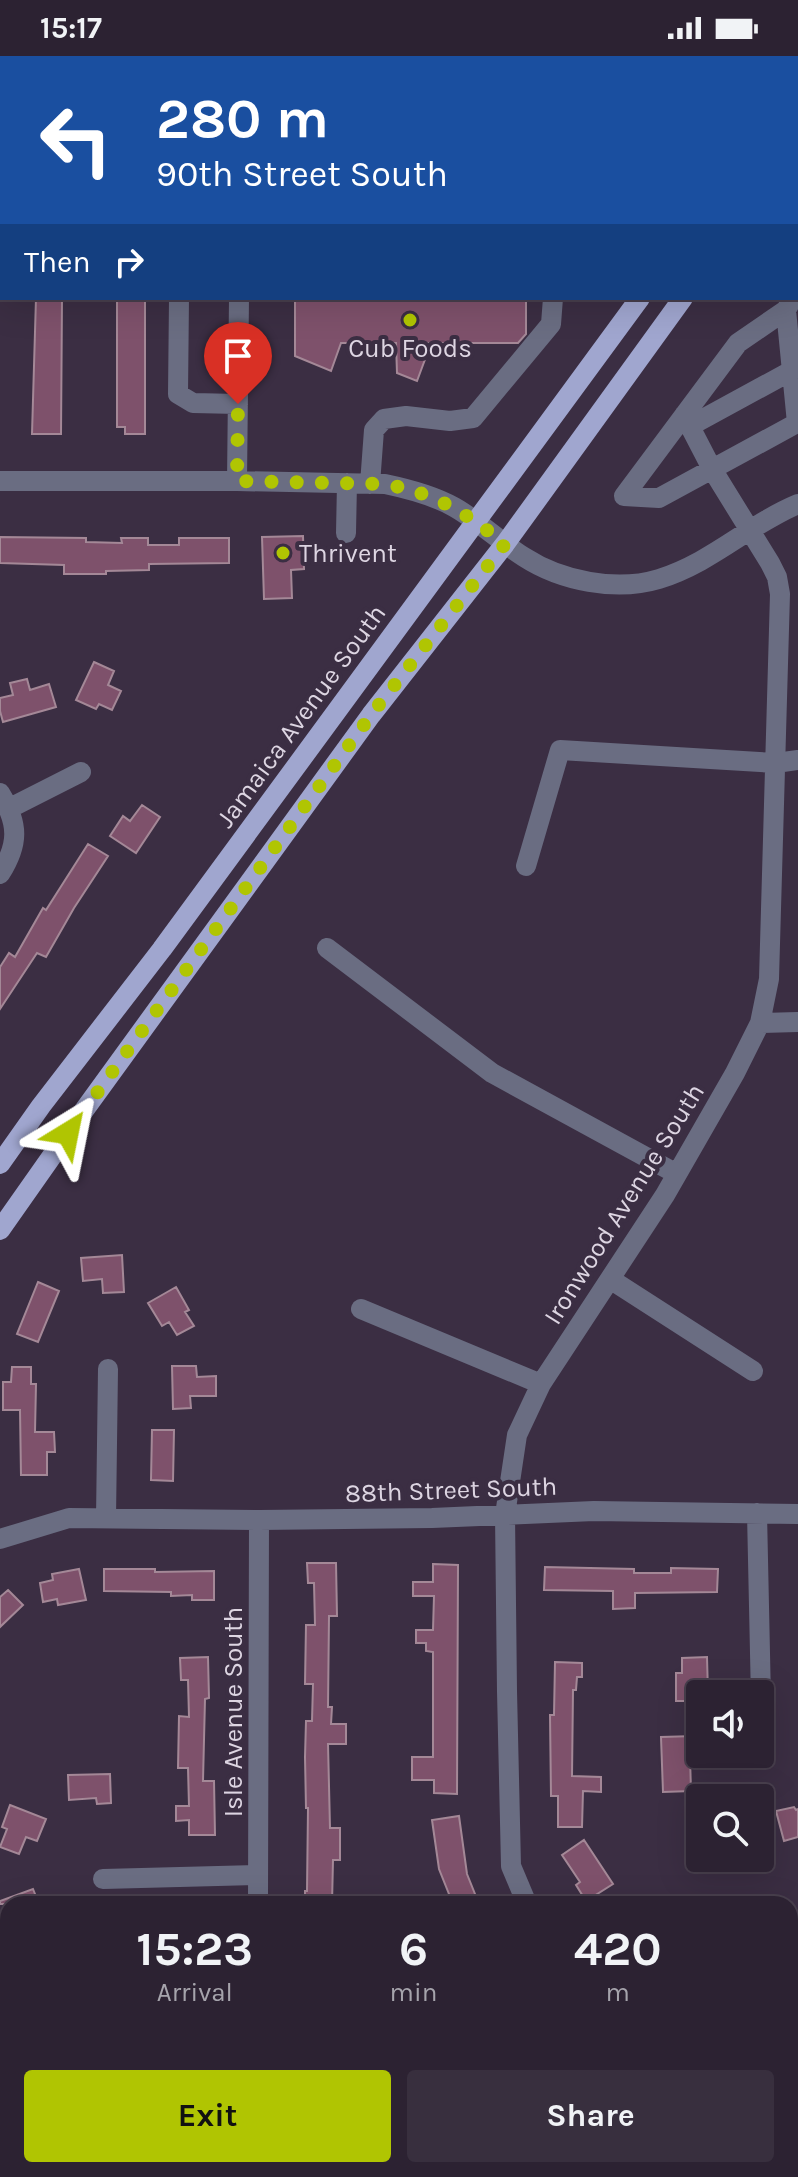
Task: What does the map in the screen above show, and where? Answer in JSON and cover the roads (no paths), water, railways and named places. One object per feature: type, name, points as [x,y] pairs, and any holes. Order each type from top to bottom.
[{"type":"main road","name":"Jamaica Avenue South","points":[[0,1164],[162,949],[639,300]]},
{"type":"main road","points":[[0,1230],[371,715],[505,544],[682,300]]},
{"type":"street","points":[[179,300],[178,394],[193,403],[238,404]]},
{"type":"street","points":[[237,481],[239,300]]},
{"type":"street","points":[[370,484],[374,430],[384,419],[406,416],[450,421],[473,418],[551,324],[553,300]]},
{"type":"street","points":[[789,300],[738,343],[687,421],[624,496],[659,498],[797,423],[791,371],[793,300]]},
{"type":"street","points":[[687,421],[791,371]]},
{"type":"street","name":"Ironwood Avenue South","points":[[524,1896],[511,1866],[505,1515],[517,1435],[541,1384],[677,1174],[735,1073],[760,1023],[769,979],[780,594],[777,577],[687,421]]},
{"type":"street","points":[[0,481],[347,483],[409,489],[454,507],[526,559],[555,573],[603,583],[654,580],[678,572],[702,562],[798,504]]},
{"type":"street","points":[[346,533],[347,483]]},
{"type":"street","points":[[526,866],[560,750],[776,763],[798,760]]},
{"type":"street","points":[[0,874],[13,854],[14,828],[5,801],[81,772]]},
{"type":"street","points":[[327,948],[492,1073],[677,1174]]},
{"type":"street","points":[[760,1023],[798,1022]]},
{"type":"street","points":[[610,1279],[753,1371]]},
{"type":"street","points":[[361,1309],[541,1384]]},
{"type":"street","points":[[106,1518],[108,1369]]},
{"type":"street","name":"88th Street South","points":[[0,1539],[69,1518],[259,1520],[594,1511],[798,1514]]},
{"type":"street","points":[[757,1513],[761,1680]]},
{"type":"street","name":"Isle Avenue South","points":[[258,1896],[259,1520]]},
{"type":"street","points":[[103,1879],[258,1875]]},
{"type":"place","name":"Cub Foods","points":[[410,320]]},
{"type":"place","name":"Thrivent","points":[[283,553]]}]
